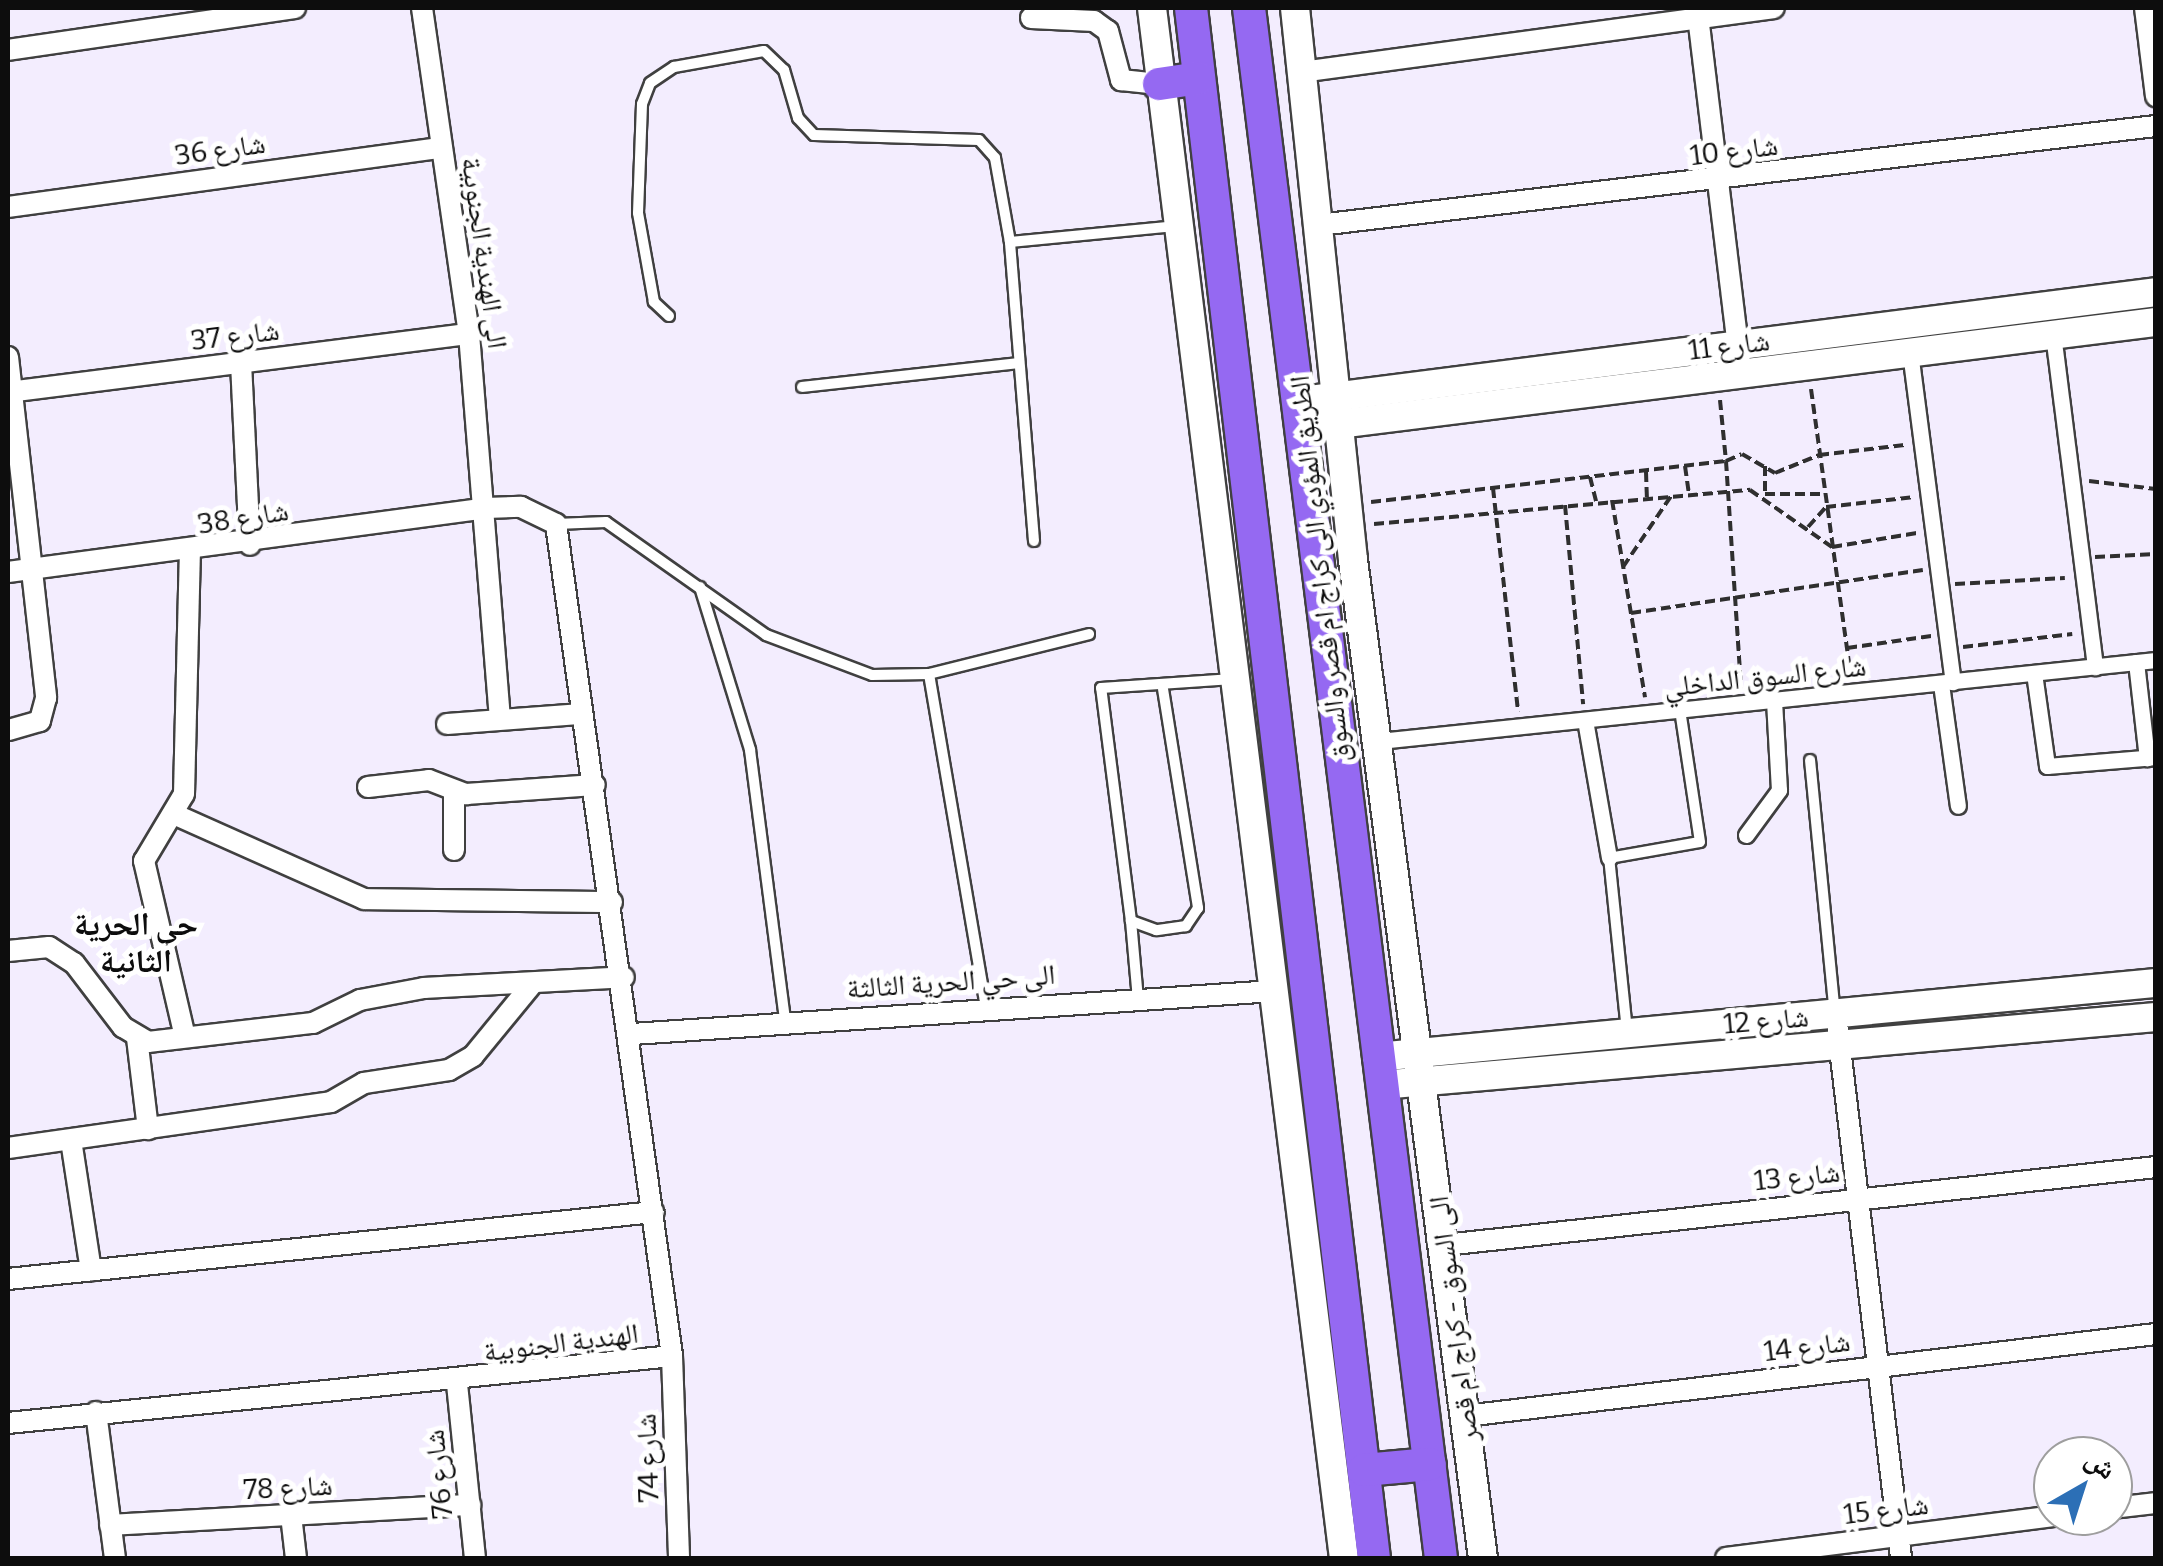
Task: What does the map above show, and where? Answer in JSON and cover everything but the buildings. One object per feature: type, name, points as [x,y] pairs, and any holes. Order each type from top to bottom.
[{"type":"main road","points":[[1191,8],[1302,1084],[1364,1470],[1374,1558]]},
{"type":"main road","name":"الطريق المؤدي الى كراج ام قصر والسوق","points":[[1249,8],[1304,414],[1379,1071],[1441,1558]]},
{"type":"main road","points":[[1159,84],[1199,78]]},
{"type":"main road","points":[[1364,1470],[1430,1464]]},
{"type":"street","points":[[8,50],[295,8]]},
{"type":"street","name":"الى الهندية الجنوبية","points":[[422,8],[469,334],[500,718]]},
{"type":"street","points":[[1152,8],[1176,226],[1240,678],[1274,992],[1302,1084],[1344,1558]]},
{"type":"street","name":"الى السوق - كراج ام قصر","points":[[1295,8],[1379,742],[1422,1052],[1483,1558]]},
{"type":"street","points":[[1301,72],[1698,13],[1774,8]]},
{"type":"street","points":[[2145,8],[2156,96]]},
{"type":"street","points":[[1698,13],[1718,181],[1732,364]]},
{"type":"street","points":[[1030,18],[1094,21],[1108,31],[1121,80],[1159,84]]},
{"type":"street","name":"شارع 10","points":[[1319,224],[1718,181],[2156,126]]},
{"type":"street","name":"شارع 36","points":[[8,207],[440,148]]},
{"type":"street","name":"شارع 11","points":[[1304,414],[1732,364],[2156,292]]},
{"type":"street","name":"شارع 11","points":[[1732,364],[1809,364],[2156,322]]},
{"type":"street","name":"شارع 37","points":[[10,392],[469,334]]},
{"type":"street","points":[[2054,334],[2096,667]]},
{"type":"street","points":[[1910,352],[1947,642],[1958,806]]},
{"type":"street","points":[[8,357],[34,570],[45,712],[8,730]]},
{"type":"street","points":[[241,363],[250,544]]},
{"type":"street","name":"شارع 38","points":[[8,572],[190,554],[485,508],[520,508],[556,524]]},
{"type":"street","name":"شارع 74","points":[[556,524],[579,714],[595,785],[632,1034],[672,1356],[678,1558]]},
{"type":"street","points":[[185,1038],[144,861],[178,816],[190,554]]},
{"type":"street","name":"شارع السوق الداخلي","points":[[1379,742],[2156,660]]},
{"type":"street","points":[[2034,673],[2047,766],[2151,758],[2136,662]]},
{"type":"street","points":[[1746,835],[1780,790],[1774,701]]},
{"type":"street","points":[[447,724],[579,714]]},
{"type":"street","points":[[1585,720],[1608,858]]},
{"type":"street","points":[[368,787],[429,780],[454,791],[595,785]]},
{"type":"street","points":[[454,791],[454,850]]},
{"type":"street","points":[[178,816],[364,899],[612,902]]},
{"type":"street","points":[[8,951],[49,946],[74,962],[138,1038],[148,1129]]},
{"type":"street","points":[[138,1038],[185,1038],[313,1022],[360,1000],[424,988],[624,978]]},
{"type":"street","points":[[8,1148],[331,1102],[364,1082],[449,1070],[473,1056],[532,983]]},
{"type":"street","name":"شارع 12","points":[[1379,1071],[1422,1052],[2156,984]]},
{"type":"street","name":"الى حي الحرية الثالثة","points":[[632,1034],[986,1007],[1274,992]]},
{"type":"street","points":[[1836,1015],[1901,1558]]},
{"type":"street","name":"شارع 12","points":[[1379,1071],[1425,1080],[2156,1016]]},
{"type":"street","points":[[71,1140],[91,1270]]},
{"type":"street","name":"شارع 13","points":[[1445,1245],[2156,1168]]},
{"type":"street","points":[[8,1279],[654,1212]]},
{"type":"street","name":"شارع 14","points":[[1466,1416],[2156,1334]]},
{"type":"street","name":"الهندية الجنوبية","points":[[8,1423],[96,1412],[457,1384],[672,1356]]},
{"type":"street","name":"شارع 76","points":[[457,1384],[475,1558]]},
{"type":"street","points":[[96,1412],[115,1558]]},
{"type":"street","name":"شارع 78","points":[[110,1525],[470,1506]]},
{"type":"street","points":[[291,1515],[296,1558]]},
{"type":"street","name":"شارع 15","points":[[1726,1558],[2033,1519]]},
{"type":"lane","points":[[669,316],[654,302],[638,213],[642,104],[650,82],[674,66],[764,52],[784,70],[798,118],[814,135],[979,140],[995,158],[1010,242],[1034,541]]},
{"type":"lane","points":[[1010,242],[1176,226]]},
{"type":"lane","points":[[802,387],[1019,363]]},
{"type":"lane","points":[[556,524],[606,522],[809,658],[872,674],[929,674],[1089,634]]},
{"type":"lane","points":[[699,585],[750,750],[785,1021]]},
{"type":"lane","points":[[929,674],[986,1007]]},
{"type":"lane","points":[[1138,999],[1101,688],[1163,689],[1240,678]]},
{"type":"lane","points":[[1131,921],[1144,930],[1186,926],[1198,908],[1163,689]]},
{"type":"lane","points":[[1627,1033],[1608,858],[1700,842],[1680,710]]},
{"type":"lane","points":[[1810,760],[1836,1015]]},
{"type":"path","points":[[1732,364],[1726,462],[1742,704]]},
{"type":"path","points":[[1809,364],[1854,693]]},
{"type":"path","points":[[1363,503],[1726,462],[1742,454],[1776,473],[1819,455],[1921,443]]},
{"type":"path","points":[[1686,466],[1689,494]]},
{"type":"path","points":[[1764,466],[1765,494],[1832,547],[1933,530]]},
{"type":"path","points":[[1646,470],[1647,498]]},
{"type":"path","points":[[1590,477],[1596,501]]},
{"type":"path","points":[[2072,482],[2156,489]]},
{"type":"path","points":[[1494,488],[1519,727]]},
{"type":"path","points":[[1365,525],[1728,491],[1824,494]]},
{"type":"path","points":[[1623,566],[1671,496]]},
{"type":"path","points":[[1807,528],[1826,506],[1928,496]]},
{"type":"path","points":[[1612,500],[1648,714]]},
{"type":"path","points":[[1565,504],[1585,720]]},
{"type":"path","points":[[2082,557],[2156,554]]},
{"type":"path","points":[[1631,613],[1837,580],[2084,576]]},
{"type":"path","points":[[1847,648],[2091,632]]},
{"type":"district","name":"حي الحرية الثانية","points":[[136,944]]}]
